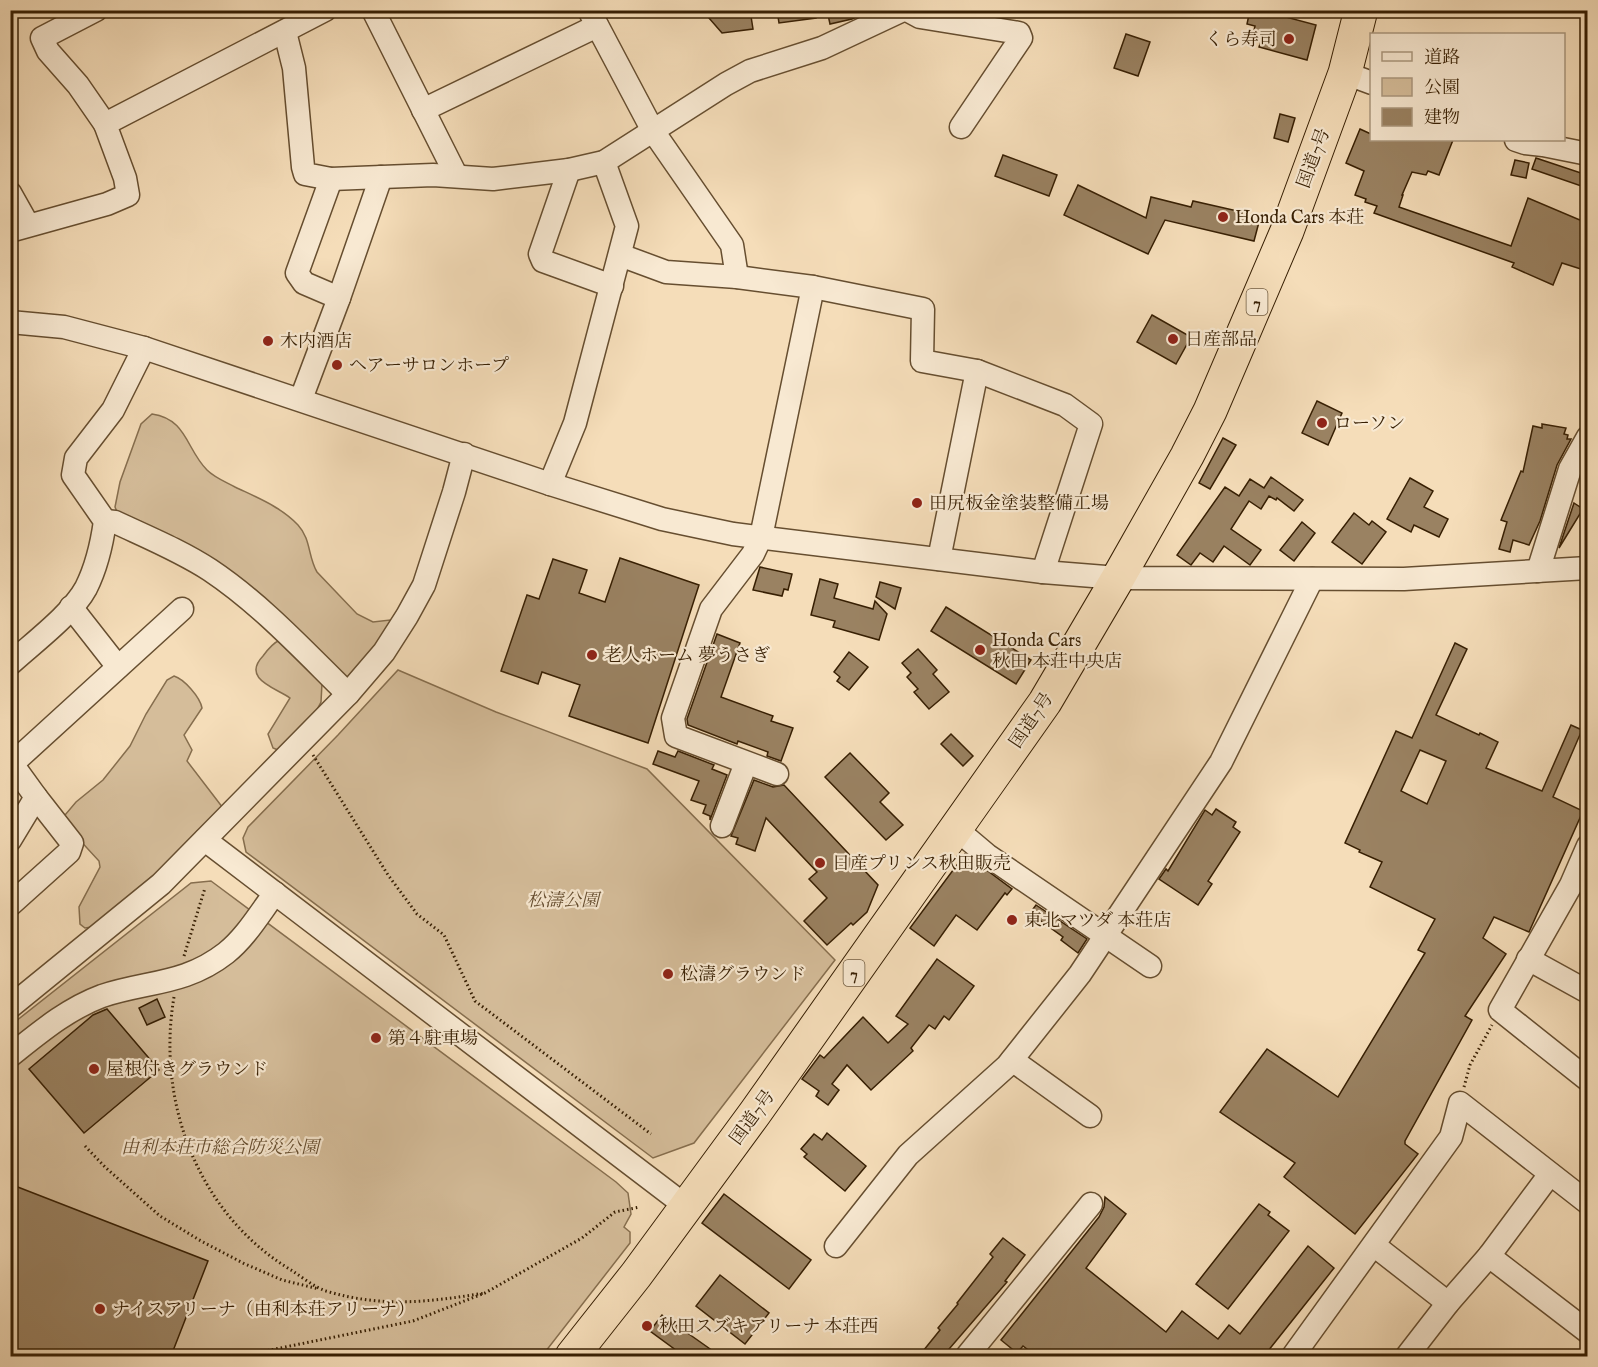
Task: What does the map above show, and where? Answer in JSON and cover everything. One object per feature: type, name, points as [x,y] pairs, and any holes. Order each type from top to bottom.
[{"type":"highway","name":"国道7号","points":[[572,1356],[636,1275],[755,1113],[1045,702],[1118,578],[1187,456],[1214,402],[1287,231],[1358,78],[1361,10]]},
{"type":"street","points":[[10,193],[19,228],[107,204],[128,195],[125,178],[105,124],[78,85],[48,51],[42,38],[96,10]]},
{"type":"street","points":[[105,124],[325,10]]},
{"type":"street","points":[[373,10],[456,175]]},
{"type":"street","points":[[285,32],[294,68],[305,174],[331,180],[456,175],[493,179],[569,170],[604,162],[750,71],[822,48],[905,10],[920,17],[1019,33],[1021,38],[960,127]]},
{"type":"street","points":[[423,110],[593,18],[653,131],[732,245],[737,277]]},
{"type":"street","points":[[1519,141],[1587,154]]},
{"type":"street","points":[[550,484],[575,423],[627,226],[604,162]]},
{"type":"street","points":[[569,170],[540,254],[543,261],[612,286]]},
{"type":"street","points":[[301,399],[381,177]]},
{"type":"street","points":[[331,180],[297,273],[304,284],[339,298]]},
{"type":"street","points":[[620,255],[666,272],[737,277],[813,287],[923,309],[922,361],[977,371],[1065,405],[1091,424],[1043,572]]},
{"type":"street","points":[[777,774],[676,736],[673,718],[711,609],[753,554],[761,537],[813,287]]},
{"type":"street","points":[[10,322],[64,327],[144,348],[550,484],[662,519],[734,534],[1043,572],[1118,578],[1404,579],[1587,568]]},
{"type":"street","points":[[10,664],[71,607],[86,588],[102,543],[105,521],[73,475],[75,458],[113,410],[144,348]]},
{"type":"street","points":[[939,559],[977,371]]},
{"type":"street","points":[[1538,571],[1570,469],[1587,437]]},
{"type":"street","points":[[10,1007],[161,884],[348,694],[384,652],[424,585],[437,549],[464,454]]},
{"type":"street","points":[[105,521],[115,522],[174,550],[209,570],[246,596],[348,694]]},
{"type":"street","points":[[836,1246],[908,1155],[1012,1060],[1080,974],[1221,762],[1312,579]]},
{"type":"street","points":[[71,607],[118,668]]},
{"type":"street","points":[[10,905],[69,852],[72,843],[11,763],[182,609]]},
{"type":"street","points":[[722,826],[746,762]]},
{"type":"street","points":[[10,840],[36,797]]},
{"type":"street","points":[[956,828],[987,855],[1150,966]]},
{"type":"street","points":[[205,840],[687,1206]]},
{"type":"street","points":[[1587,846],[1571,885],[1500,1011],[1587,1080]]},
{"type":"street","points":[[10,1056],[72,1009],[103,996],[177,979],[196,972],[236,944],[275,893]]},
{"type":"street","points":[[1528,959],[1587,992]]},
{"type":"street","points":[[1012,1060],[1089,1116]]},
{"type":"street","points":[[1293,1356],[1451,1137],[1460,1103],[1587,1203]]},
{"type":"street","points":[[1407,1356],[1489,1256],[1550,1174]]},
{"type":"street","points":[[967,1356],[1091,1204]]},
{"type":"street","points":[[1374,1245],[1448,1304]]},
{"type":"street","points":[[1489,1256],[1585,1325]]},
{"type":"path","points":[[309,749],[388,875],[417,914],[444,935],[475,1001],[651,1134]]},
{"type":"path","points":[[206,888],[177,979],[169,1025],[168,1052],[171,1074],[178,1112],[188,1147],[212,1194],[228,1218],[245,1236],[269,1257],[324,1290]]},
{"type":"path","points":[[1460,1103],[1470,1065],[1500,1011]]},
{"type":"path","points":[[86,1146],[114,1175],[160,1215],[201,1241],[282,1280],[344,1295],[407,1303],[485,1293]]},
{"type":"path","points":[[241,1356],[413,1321],[485,1293],[582,1238],[615,1212],[640,1207]]},
{"type":"green space","points":[[152,414],[164,417],[179,428],[200,462],[210,473],[277,508],[298,525],[305,536],[317,572],[357,614],[373,622],[390,620],[391,625],[376,648],[349,677],[342,680],[119,517],[115,507],[120,482],[141,424]]},
{"type":"green space","points":[[280,640],[322,683],[321,702],[314,715],[278,750],[273,748],[268,734],[290,698],[263,682],[256,671],[257,664],[267,651]]},
{"type":"green space","name":"松濤公園","points":[[398,670],[496,712],[647,769],[835,960],[694,1143],[653,1158],[246,852],[243,838],[248,827]]},
{"type":"green space","points":[[174,676],[191,689],[202,708],[184,735],[192,750],[187,761],[223,808],[162,868],[92,927],[85,928],[80,924],[79,907],[100,867],[99,861],[64,823],[65,815],[76,802],[103,780],[130,746],[167,680]]},
{"type":"green space","name":"由利本荘市総合防災公園","points":[[211,881],[628,1193],[631,1214],[624,1227],[630,1232],[630,1243],[542,1356],[11,1356],[11,1025],[191,883]]},
{"type":"building","points":[[702,10],[750,10],[753,29],[722,33]]},
{"type":"building","points":[[777,10],[816,10],[816,18],[779,23]]},
{"type":"building","points":[[827,10],[867,10],[867,12],[852,19],[830,24]]},
{"type":"building","points":[[1250,10],[1260,10],[1316,25],[1307,60],[1259,47],[1262,38],[1253,35],[1255,26],[1247,24]]},
{"type":"building","points":[[1126,34],[1150,42],[1138,76],[1114,68]]},
{"type":"building","points":[[1280,114],[1295,118],[1288,142],[1274,138]]},
{"type":"building","points":[[1360,129],[1370,134],[1370,141],[1453,141],[1439,175],[1428,171],[1426,175],[1412,172],[1399,207],[1511,246],[1528,198],[1587,223],[1587,271],[1562,263],[1553,285],[1512,267],[1514,263],[1374,213],[1377,206],[1355,195],[1364,171],[1346,163]]},
{"type":"building","points":[[1003,155],[1057,175],[1049,196],[995,176]]},
{"type":"building","points":[[1536,158],[1587,175],[1587,188],[1532,169]]},
{"type":"building","points":[[1515,160],[1529,163],[1526,178],[1511,175]]},
{"type":"building","points":[[1078,185],[1146,218],[1151,197],[1191,207],[1193,201],[1242,212],[1241,218],[1259,222],[1254,241],[1165,220],[1148,254],[1064,215]]},
{"type":"building","points":[[1152,315],[1191,337],[1176,364],[1137,342]]},
{"type":"building","name":"ローソン","points":[[1317,401],[1342,413],[1328,445],[1302,433]]},
{"type":"building","points":[[1542,424],[1566,428],[1564,434],[1568,435],[1567,439],[1571,439],[1557,465],[1540,521],[1529,545],[1513,540],[1510,552],[1499,549],[1507,522],[1501,520],[1521,471],[1523,472],[1533,426],[1542,428]]},
{"type":"building","points":[[1223,438],[1236,445],[1210,489],[1199,483]]},
{"type":"building","points":[[1271,477],[1303,500],[1294,511],[1277,498],[1276,500],[1269,496],[1261,509],[1249,501],[1231,529],[1261,550],[1250,565],[1224,546],[1213,562],[1200,553],[1191,565],[1177,555],[1225,487],[1239,496],[1250,479],[1264,488]]},
{"type":"building","points":[[1410,478],[1433,491],[1424,507],[1448,519],[1439,537],[1414,525],[1411,532],[1387,519]]},
{"type":"building","points":[[1574,503],[1583,509],[1559,548]]},
{"type":"building","points":[[1354,513],[1369,525],[1372,521],[1386,532],[1362,564],[1332,542]]},
{"type":"building","points":[[1302,522],[1315,533],[1294,561],[1280,550]]},
{"type":"building","name":"老人ホーム 夢うさぎ","points":[[620,558],[699,585],[648,743],[569,716],[580,685],[542,672],[538,684],[501,671],[527,595],[539,599],[553,559],[587,570],[579,593],[605,602]]},
{"type":"building","points":[[760,567],[792,574],[788,590],[784,589],[782,596],[753,590]]},
{"type":"building","points":[[820,579],[838,584],[834,598],[873,609],[875,601],[887,614],[879,640],[833,627],[835,621],[811,615]]},
{"type":"building","points":[[880,582],[901,588],[895,609],[876,597]]},
{"type":"building","points":[[946,607],[1031,660],[1016,684],[931,631]]},
{"type":"building","points":[[717,634],[740,643],[721,697],[773,716],[771,721],[793,728],[781,761],[767,756],[768,752],[738,741],[737,744],[688,725],[687,719]]},
{"type":"building","points":[[1455,643],[1467,649],[1436,715],[1498,742],[1486,768],[1542,791],[1571,725],[1582,730],[1553,797],[1583,811],[1529,932],[1494,917],[1483,938],[1506,954],[1465,1016],[1472,1020],[1405,1141],[1405,1144],[1418,1154],[1355,1234],[1284,1177],[1295,1163],[1220,1112],[1267,1049],[1338,1097],[1425,953],[1418,950],[1435,919],[1370,887],[1382,862],[1345,843],[1396,731],[1412,738]],"holes":[[[1420,750],[1446,761],[1427,804],[1401,791]]]},
{"type":"building","points":[[918,649],[937,670],[933,674],[949,692],[929,709],[914,692],[918,689],[907,677],[911,673],[902,663]]},
{"type":"building","points":[[849,652],[868,667],[849,690],[837,681],[840,677],[834,672]]},
{"type":"building","points":[[951,734],[973,756],[963,766],[941,744]]},
{"type":"building","points":[[658,751],[675,757],[678,751],[714,765],[712,769],[727,775],[710,820],[710,816],[703,813],[706,805],[691,800],[699,781],[653,764]]},
{"type":"building","points":[[850,753],[889,793],[880,802],[903,825],[886,840],[825,777]]},
{"type":"building","points":[[754,780],[773,787],[784,785],[878,885],[867,912],[827,945],[804,921],[827,898],[809,879],[817,872],[766,818],[755,851],[736,844],[738,838],[731,836]]},
{"type":"building","points":[[1216,809],[1236,822],[1233,827],[1240,832],[1208,881],[1212,884],[1198,905],[1159,879],[1166,869],[1168,871],[1205,810],[1212,815]]},
{"type":"building","points":[[965,854],[1012,889],[1007,895],[1005,893],[977,930],[956,915],[934,946],[910,928]]},
{"type":"building","points":[[1036,905],[1087,939],[1078,953],[1061,940],[1063,937],[1030,913]]},
{"type":"building","points":[[937,959],[974,986],[949,1020],[944,1016],[935,1029],[929,1025],[911,1048],[913,1051],[871,1090],[847,1065],[832,1084],[839,1090],[828,1105],[816,1096],[819,1091],[802,1079],[820,1055],[824,1058],[863,1017],[888,1043],[908,1024],[896,1016]]},
{"type":"building","points":[[157,999],[165,1017],[147,1025],[139,1008]]},
{"type":"building","name":"屋根付きグラウンド","points":[[107,1009],[159,1070],[84,1133],[29,1069],[93,1015]]},
{"type":"building","points":[[827,1133],[866,1166],[845,1191],[804,1157],[807,1154],[801,1149],[814,1134],[822,1140]]},
{"type":"building","name":"ナイスアリーナ（由利本荘アリーナ）","points":[[10,1184],[208,1261],[171,1356],[10,1356]]},
{"type":"building","points":[[724,1194],[811,1260],[789,1289],[702,1223]]},
{"type":"building","points":[[1105,1197],[1126,1214],[1086,1268],[1166,1332],[1182,1311],[1218,1339],[1229,1325],[1240,1334],[1308,1246],[1334,1268],[1264,1356],[1036,1356],[1023,1346],[1017,1353],[1001,1340],[1099,1217],[1104,1207]]},
{"type":"building","points":[[1259,1204],[1270,1212],[1268,1215],[1289,1231],[1228,1309],[1196,1284]]},
{"type":"building","points":[[1003,1238],[1025,1255],[1005,1281],[1007,1282],[943,1356],[919,1356],[993,1257],[990,1254]]},
{"type":"building","points":[[720,1275],[769,1313],[745,1344],[696,1306]]},
{"type":"building","points":[[662,1315],[720,1356],[684,1356],[650,1331]]},
{"type":"place","name":"くら寿司","points":[[1289,39]]},
{"type":"place","name":"Honda Cars 本荘","points":[[1223,217]]},
{"type":"place","name":"日産部品","points":[[1173,339]]},
{"type":"place","name":"木内酒店","points":[[268,341]]},
{"type":"place","name":"ヘアーサロンホープ","points":[[337,365]]},
{"type":"place","name":"ローソン","points":[[1322,423]]},
{"type":"place","name":"田尻板金塗装整備工場","points":[[917,503]]},
{"type":"place","name":"Honda Cars 秋田 本荘中央店","points":[[980,650]]},
{"type":"place","name":"老人ホーム 夢うさぎ","points":[[592,655]]},
{"type":"place","name":"日産プリンス秋田販売","points":[[820,863]]},
{"type":"place","name":"東北マツダ 本荘店","points":[[1012,920]]},
{"type":"place","name":"松濤グラウンド","points":[[668,974]]},
{"type":"place","name":"第４駐車場","points":[[376,1038]]},
{"type":"place","name":"屋根付きグラウンド","points":[[94,1069]]},
{"type":"place","name":"ナイスアリーナ（由利本荘アリーナ）","points":[[100,1309]]},
{"type":"place","name":"秋田スズキアリーナ 本荘西","points":[[647,1326]]}]
